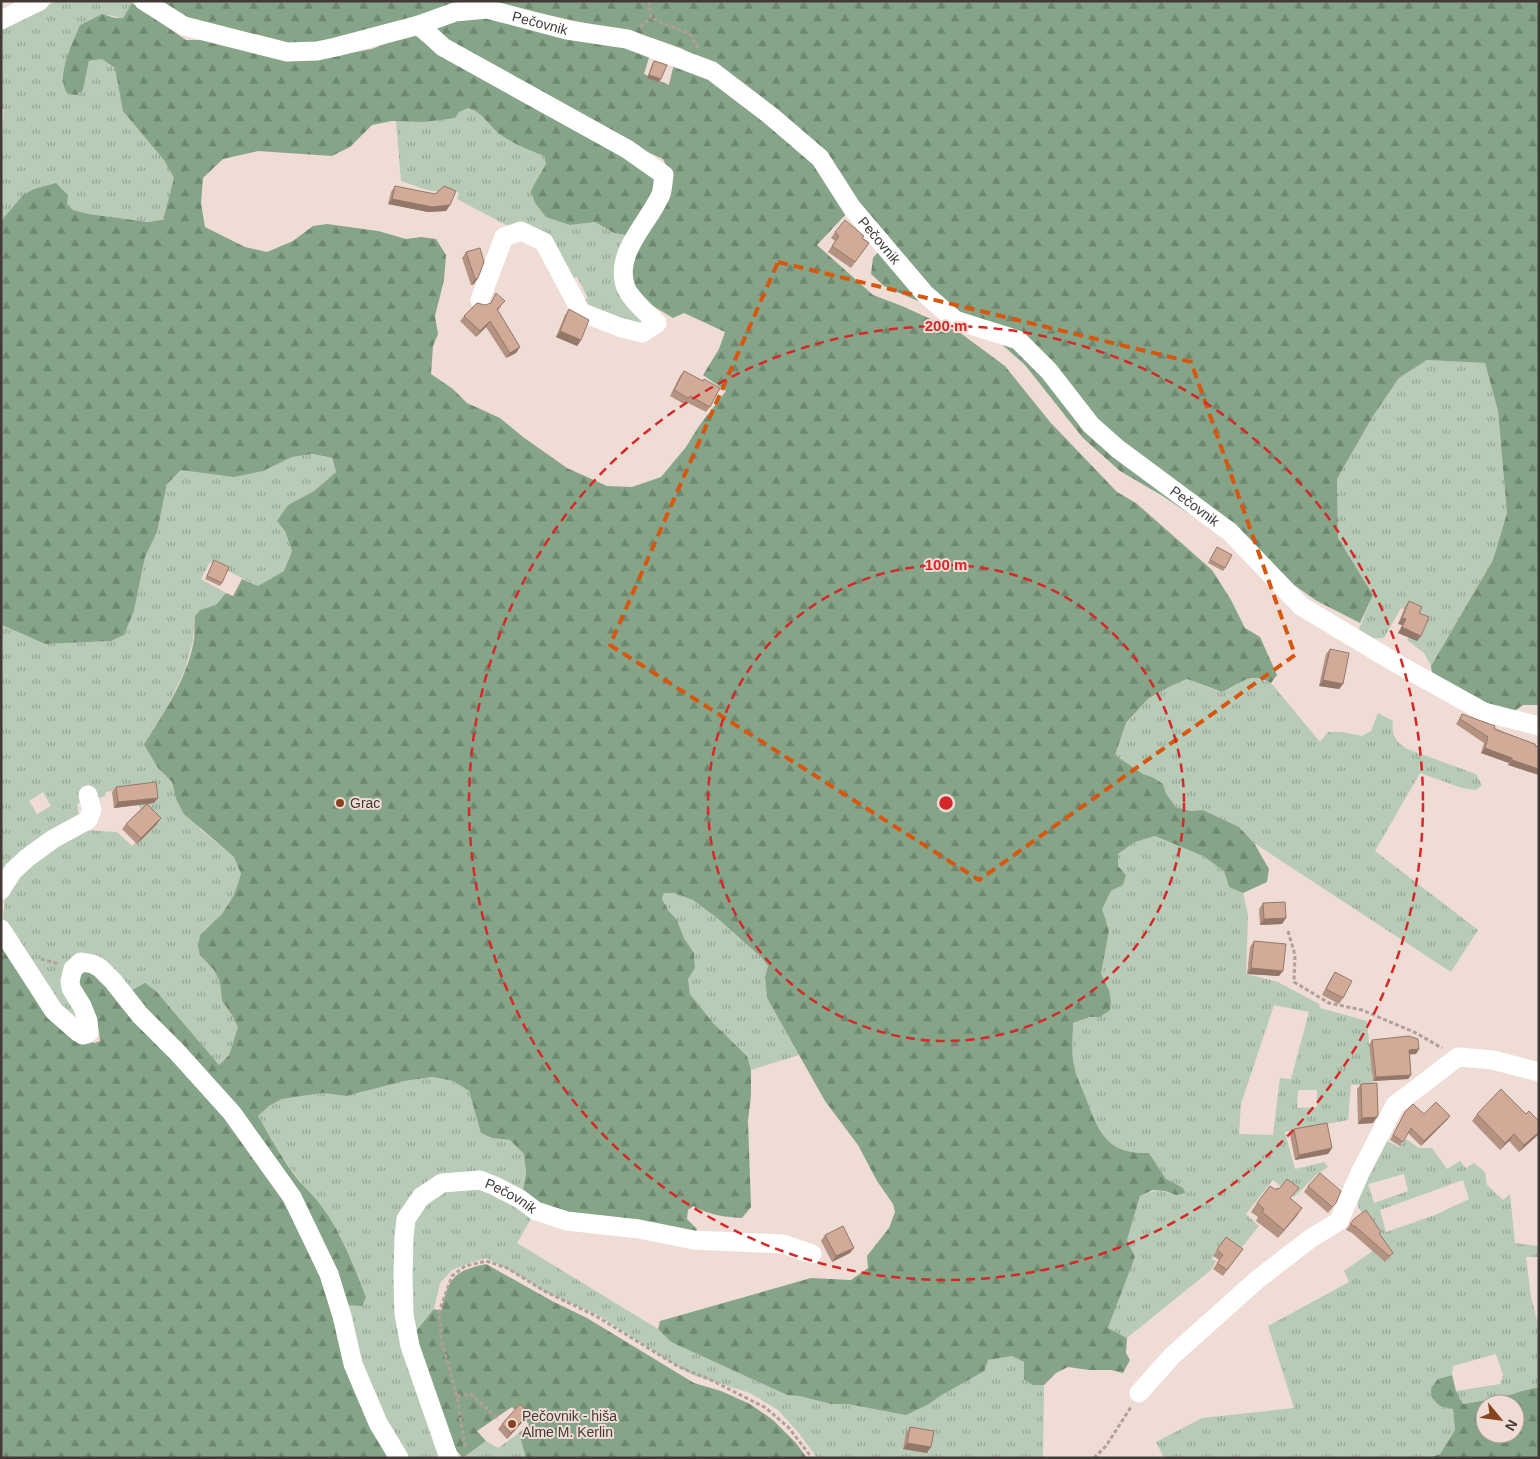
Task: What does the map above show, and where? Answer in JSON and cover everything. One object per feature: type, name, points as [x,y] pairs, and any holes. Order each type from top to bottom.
[{"type":"street","points":[[1,20],[40,1]]},
{"type":"street","name":"Pečovnik","points":[[144,1],[184,26],[287,52],[317,51],[419,25],[455,12],[486,9],[567,30],[626,39],[712,71],[771,116],[820,158],[852,208],[925,294],[955,320],[1018,340],[1049,371],[1092,425],[1118,449],[1230,532],[1301,606],[1396,663],[1484,712],[1539,726]]},
{"type":"street","points":[[419,25],[444,47],[628,149],[664,175],[661,194],[631,245],[623,264],[625,286],[638,305],[657,323],[642,333],[619,327],[581,312],[544,242],[521,230],[504,237],[480,300]]},
{"type":"street","points":[[1,890],[13,871],[27,858],[53,839],[88,820],[92,810],[88,795]]},
{"type":"street","points":[[1,930],[54,1011],[78,1032],[83,1035],[87,1034],[90,1032],[90,1027],[70,981],[76,965],[81,962],[87,962],[100,968],[113,981],[140,1015],[232,1113],[292,1197],[329,1274],[342,1316],[353,1364],[378,1422],[399,1458]]},
{"type":"street","points":[[1139,1394],[1172,1356],[1258,1279],[1339,1221],[1360,1174],[1395,1105],[1458,1057],[1493,1060],[1539,1072]]},
{"type":"street","name":"Pečovnik","points":[[457,1456],[410,1346],[404,1314],[403,1276],[406,1219],[421,1197],[442,1183],[480,1180],[520,1199],[536,1211],[567,1221],[639,1229],[694,1240],[783,1244],[812,1254]]},
{"type":"path","points":[[649,1],[651,18],[690,34],[712,71]]},
{"type":"path","points":[[1288,931],[1295,955],[1294,982],[1329,1003],[1362,1010],[1416,1033],[1458,1057]]},
{"type":"path","points":[[457,1456],[457,1396],[442,1343],[440,1312],[452,1276],[465,1266],[486,1261],[507,1268],[546,1292],[596,1316],[679,1368],[711,1380],[766,1408],[789,1428],[812,1458]]},
{"type":"path","points":[[457,1396],[471,1394],[499,1420]]},
{"type":"path","points":[[1094,1458],[1106,1446],[1139,1394]]},
{"type":"highlighted area","points":[[778,262],[1191,362],[1295,655],[979,880],[610,645]]},
{"type":"green space","points":[[57,1],[129,1],[132,3],[123,18],[103,15],[80,25],[66,60],[63,79],[64,87],[68,94],[83,90],[89,61],[102,59],[115,68],[174,178],[163,220],[148,222],[89,214],[73,210],[67,204],[23,195],[1,221],[1,154],[4,109],[1,109],[1,28]]},
{"type":"green space","points":[[153,1],[483,1],[373,33],[298,45],[185,21]]},
{"type":"green space","points":[[486,1],[1539,1],[1539,705],[1523,705],[1512,713],[1474,703],[1433,679],[1431,666],[1493,560],[1507,513],[1498,411],[1485,363],[1427,360],[1399,378],[1373,416],[1337,479],[1338,538],[1373,595],[1360,623],[1317,601],[1161,495],[1120,471],[1083,438],[1025,365],[999,342],[965,322],[884,286],[871,274],[873,258],[884,245],[850,193],[716,68],[681,48],[652,38]]},
{"type":"green space","points":[[132,3],[186,40],[217,40],[329,57],[372,49],[407,35],[415,35],[422,41],[471,64],[654,167],[658,192],[630,236],[614,233],[595,222],[570,225],[546,217],[535,203],[531,191],[546,164],[544,156],[503,137],[481,115],[468,108],[459,112],[455,118],[423,122],[392,121],[372,125],[350,147],[332,156],[258,151],[223,159],[203,178],[201,203],[205,227],[245,247],[267,252],[293,241],[313,226],[327,224],[378,231],[406,239],[421,237],[436,239],[446,255],[444,280],[435,316],[438,334],[433,346],[431,374],[453,389],[467,403],[500,418],[567,468],[607,486],[632,487],[661,477],[686,447],[699,426],[726,391],[703,375],[719,349],[725,332],[684,313],[673,318],[648,303],[633,291],[626,270],[670,173],[663,159],[621,140],[444,43],[436,31],[440,22],[486,17],[651,51],[644,74],[669,85],[675,59],[710,79],[814,160],[846,214],[817,245],[873,295],[959,332],[1005,366],[1050,422],[1117,492],[1136,503],[1212,570],[1231,600],[1245,628],[1260,637],[1277,675],[1271,683],[1260,678],[1251,678],[1222,692],[1187,679],[1171,686],[1149,698],[1126,723],[1115,755],[1143,774],[1163,784],[1166,794],[1176,807],[1191,811],[1203,810],[1239,827],[1254,843],[1269,869],[1267,882],[1243,893],[1229,887],[1224,871],[1203,856],[1155,836],[1135,842],[1118,854],[1118,866],[1126,875],[1123,885],[1111,891],[1102,909],[1109,931],[1101,974],[1109,990],[1110,1010],[1100,1017],[1090,1017],[1073,1023],[1073,1055],[1076,1073],[1095,1121],[1107,1139],[1124,1150],[1135,1153],[1149,1153],[1166,1179],[1183,1188],[1185,1193],[1176,1195],[1165,1191],[1153,1190],[1140,1196],[1127,1240],[1135,1257],[1108,1328],[1127,1338],[1126,1353],[1130,1360],[1123,1373],[1111,1370],[1089,1370],[1068,1367],[1056,1373],[1044,1385],[1033,1385],[1024,1379],[1024,1362],[1012,1356],[988,1360],[984,1371],[929,1404],[906,1415],[848,1404],[831,1404],[787,1395],[671,1342],[658,1329],[660,1321],[811,1278],[851,1280],[868,1268],[867,1256],[889,1228],[895,1212],[893,1204],[877,1181],[858,1145],[825,1101],[767,998],[765,977],[768,966],[761,957],[717,918],[693,900],[674,893],[664,893],[662,899],[668,910],[677,920],[684,938],[694,953],[695,968],[688,979],[690,994],[713,1023],[747,1056],[751,1070],[748,1121],[751,1207],[742,1218],[717,1215],[693,1206],[688,1210],[687,1219],[697,1229],[694,1238],[624,1227],[521,1201],[526,1173],[524,1154],[510,1140],[492,1138],[481,1133],[469,1091],[453,1081],[433,1077],[404,1081],[346,1096],[323,1093],[282,1099],[269,1106],[258,1116],[293,1173],[329,1217],[347,1250],[366,1297],[362,1306],[345,1305],[299,1201],[127,993],[145,983],[156,991],[219,1065],[229,1055],[238,1027],[222,1001],[220,982],[214,970],[200,955],[198,946],[200,935],[222,914],[234,895],[241,874],[234,857],[184,814],[176,799],[172,782],[158,768],[144,745],[174,694],[187,667],[194,639],[195,616],[200,610],[216,605],[226,593],[233,596],[242,579],[258,586],[284,571],[292,551],[285,531],[277,521],[288,505],[314,491],[336,472],[332,458],[313,454],[292,457],[263,471],[234,477],[181,470],[167,484],[157,532],[145,557],[134,611],[124,635],[111,641],[45,644],[2,625],[1,630],[1,221],[23,195],[34,189],[56,183],[68,195],[67,204],[73,210],[148,222],[163,220],[174,178],[164,160],[123,111],[115,68],[102,59],[89,61],[83,90],[76,95],[68,94],[64,87],[63,79],[66,60],[80,25],[102,14],[123,18]]},
{"type":"green space","points":[[468,108],[481,115],[503,137],[544,156],[546,164],[536,181],[570,225],[595,222],[614,233],[630,236],[650,319],[634,326],[579,303],[588,298],[577,277],[566,279],[560,261],[508,226],[457,199],[459,193],[449,188],[432,191],[401,181],[396,121],[423,122]]},
{"type":"green space","points":[[1427,360],[1485,363],[1498,411],[1507,513],[1493,560],[1431,666],[1424,653],[1407,640],[1419,616],[1401,608],[1384,638],[1355,639],[1373,595],[1338,538],[1337,479],[1373,416],[1399,378]]},
{"type":"green space","points":[[313,454],[331,458],[336,472],[314,491],[288,505],[285,531],[292,551],[284,571],[258,586],[210,562],[201,579],[226,593],[216,605],[200,610],[195,616],[193,641],[185,670],[165,711],[144,745],[158,768],[172,782],[176,799],[200,829],[234,857],[241,874],[234,895],[222,914],[200,935],[200,955],[214,970],[220,982],[222,1001],[238,1027],[229,1055],[219,1065],[156,991],[81,1024],[60,1011],[3,921],[5,898],[32,859],[82,830],[117,832],[132,846],[154,823],[123,789],[106,792],[105,796],[87,803],[85,799],[77,804],[80,822],[1,881],[2,625],[45,644],[111,641],[124,635],[134,611],[145,557],[157,532],[167,484],[181,470],[263,471],[292,457]],"holes":[[[43,792],[51,806],[37,814],[29,801]]]},
{"type":"green space","points":[[1256,678],[1271,683],[1320,742],[1328,732],[1341,732],[1362,736],[1371,731],[1378,713],[1393,721],[1395,737],[1407,749],[1476,774],[1482,785],[1476,790],[1462,788],[1420,773],[1375,851],[1478,930],[1451,972],[1254,843],[1239,827],[1203,810],[1191,811],[1176,807],[1152,777],[1143,774],[1115,755],[1126,724],[1149,698],[1187,679],[1222,692],[1243,680]]},
{"type":"green space","points":[[1155,836],[1203,856],[1224,871],[1229,887],[1243,893],[1248,915],[1246,974],[1278,982],[1319,1004],[1320,1008],[1367,1021],[1373,1084],[1351,1085],[1348,1120],[1285,1132],[1295,1169],[1324,1162],[1328,1167],[1316,1175],[1294,1197],[1273,1180],[1246,1214],[1259,1226],[1238,1252],[1222,1242],[1212,1259],[1216,1261],[1211,1270],[1127,1338],[1108,1328],[1135,1257],[1127,1240],[1140,1196],[1158,1191],[1176,1195],[1149,1153],[1135,1153],[1124,1150],[1114,1145],[1100,1131],[1076,1073],[1072,1044],[1073,1023],[1090,1017],[1100,1017],[1109,990],[1101,974],[1109,931],[1101,909],[1111,891],[1123,885],[1126,875],[1118,866],[1118,854],[1135,842]],"holes":[[[1274,1005],[1309,1012],[1291,1079],[1280,1078],[1273,1135],[1239,1134],[1241,1104]],[[1298,1090],[1317,1090],[1317,1107],[1297,1108]]]},
{"type":"green space","points":[[664,893],[674,893],[693,900],[717,918],[761,957],[768,966],[765,977],[767,998],[799,1055],[751,1070],[747,1056],[713,1023],[690,994],[688,979],[695,968],[694,953],[684,938],[677,920],[668,910],[662,899]]},
{"type":"green space","points":[[1,942],[78,1038],[95,1043],[100,1041],[97,1025],[74,983],[78,971],[88,968],[189,1072],[290,1200],[395,1458],[1,1458]]},
{"type":"green space","points":[[433,1077],[453,1081],[469,1091],[481,1133],[492,1138],[510,1140],[524,1154],[526,1172],[521,1201],[491,1182],[417,1194],[401,1318],[446,1458],[405,1458],[377,1414],[345,1305],[366,1296],[352,1261],[340,1235],[282,1157],[258,1116],[269,1106],[282,1099],[323,1093],[346,1096],[404,1081]]},
{"type":"green space","points":[[1383,1139],[1399,1147],[1406,1139],[1419,1148],[1432,1148],[1447,1169],[1460,1161],[1466,1168],[1474,1163],[1485,1172],[1487,1185],[1503,1200],[1510,1194],[1515,1243],[1539,1246],[1539,1257],[1526,1257],[1531,1297],[1539,1328],[1539,1387],[1514,1394],[1475,1394],[1475,1402],[1463,1404],[1456,1391],[1500,1384],[1503,1375],[1496,1354],[1453,1366],[1452,1375],[1438,1379],[1453,1409],[1455,1430],[1440,1454],[1429,1458],[1164,1458],[1156,1442],[1202,1418],[1294,1408],[1268,1326],[1349,1282],[1344,1271],[1381,1245],[1359,1208],[1356,1199]],"holes":[[[1404,1174],[1408,1191],[1374,1203],[1368,1184]],[[1463,1180],[1469,1199],[1435,1215],[1386,1232],[1380,1210]]]},
{"type":"green space","points":[[488,1189],[532,1217],[517,1243],[658,1329],[671,1342],[787,1395],[831,1404],[929,1404],[988,1360],[1012,1356],[1024,1362],[1033,1385],[1044,1385],[1043,1458],[817,1458],[798,1432],[778,1410],[750,1393],[693,1375],[598,1315],[545,1292],[519,1275],[486,1258],[452,1270],[440,1283],[434,1309],[412,1336],[412,1219],[431,1192]],"holes":[[[907,1433],[932,1437],[929,1453],[903,1448]]]},
{"type":"green space","points":[[486,1264],[552,1301],[587,1318],[694,1383],[721,1391],[750,1404],[773,1420],[796,1443],[807,1458],[526,1458],[519,1433],[529,1424],[512,1407],[477,1431],[486,1441],[463,1458],[449,1442],[412,1336],[434,1309],[441,1311],[450,1283],[459,1273]]},
{"type":"green space","points":[[1452,1375],[1456,1391],[1463,1404],[1475,1402],[1475,1444],[1525,1444],[1525,1394],[1513,1394],[1539,1387],[1539,1458],[1429,1458],[1440,1454],[1455,1430],[1453,1409],[1440,1406],[1432,1398],[1431,1388],[1438,1379]]},
{"type":"green space","points":[[519,1433],[526,1458],[464,1458],[486,1441],[498,1448]]},
{"type":"building","points":[[654,61],[667,65],[661,79],[649,75]]},
{"type":"building","points":[[395,186],[435,194],[444,186],[456,191],[450,205],[432,207],[392,199]]},
{"type":"building","points":[[845,220],[864,236],[862,238],[869,243],[855,262],[832,246],[839,236],[835,232]]},
{"type":"building","points":[[480,248],[484,262],[478,278],[475,279],[466,252]]},
{"type":"building","points":[[496,293],[505,301],[497,309],[520,347],[510,353],[490,321],[480,331],[464,316],[477,303],[485,305],[491,303]]},
{"type":"building","points":[[569,309],[589,320],[581,340],[560,331]]},
{"type":"building","points":[[684,371],[720,388],[710,407],[674,390]]},
{"type":"building","points":[[1217,547],[1232,555],[1225,568],[1210,560]]},
{"type":"building","points":[[214,560],[229,567],[222,583],[207,576]]},
{"type":"building","points":[[1409,601],[1422,607],[1419,613],[1429,617],[1421,636],[1402,627],[1406,619],[1402,618]]},
{"type":"building","points":[[1330,649],[1349,653],[1343,684],[1323,680]]},
{"type":"building","points":[[1462,714],[1495,726],[1494,729],[1535,744],[1535,746],[1539,747],[1539,769],[1485,748],[1488,737],[1460,719]]},
{"type":"building","points":[[156,782],[158,798],[118,802],[116,787]]},
{"type":"building","points":[[147,804],[161,818],[141,838],[126,824]]},
{"type":"building","points":[[1285,902],[1286,918],[1264,919],[1263,903]]},
{"type":"building","points":[[1254,941],[1286,944],[1283,971],[1251,968]]},
{"type":"building","points":[[1335,972],[1352,981],[1343,998],[1326,989]]},
{"type":"building","points":[[1409,1036],[1418,1039],[1419,1049],[1409,1050],[1411,1075],[1376,1077],[1372,1040]]},
{"type":"building","points":[[1377,1083],[1378,1115],[1377,1117],[1362,1118],[1361,1084]]},
{"type":"building","points":[[1501,1089],[1526,1114],[1529,1111],[1539,1121],[1539,1132],[1524,1145],[1514,1134],[1505,1143],[1477,1114]]},
{"type":"building","points":[[1436,1102],[1450,1116],[1424,1141],[1411,1128],[1403,1142],[1393,1135],[1405,1112],[1413,1104],[1424,1114]]},
{"type":"building","points":[[1327,1123],[1332,1148],[1299,1155],[1294,1129]]},
{"type":"building","points":[[1320,1173],[1341,1191],[1336,1203],[1332,1207],[1308,1186]]},
{"type":"building","points":[[1287,1179],[1299,1188],[1290,1198],[1302,1208],[1284,1230],[1262,1212],[1264,1209],[1257,1203],[1270,1186],[1276,1190],[1277,1188],[1279,1189]]},
{"type":"building","points":[[1366,1210],[1393,1253],[1389,1256],[1350,1224]]},
{"type":"building","points":[[843,1226],[854,1248],[836,1256],[825,1235]]},
{"type":"building","points":[[1226,1237],[1243,1249],[1227,1270],[1217,1263],[1223,1255],[1217,1250]]},
{"type":"building","name":"Pečovnik - hiša Alme M. Kerlin","points":[[520,1404],[529,1413],[511,1433],[502,1424]]},
{"type":"building","points":[[910,1427],[934,1431],[931,1447],[907,1443]]},
{"type":"place","name":"Grac","points":[[340,803]]},
{"type":"place","name":"Pečovnik - hiša Alme M. Kerlin","points":[[512,1424]]}]
